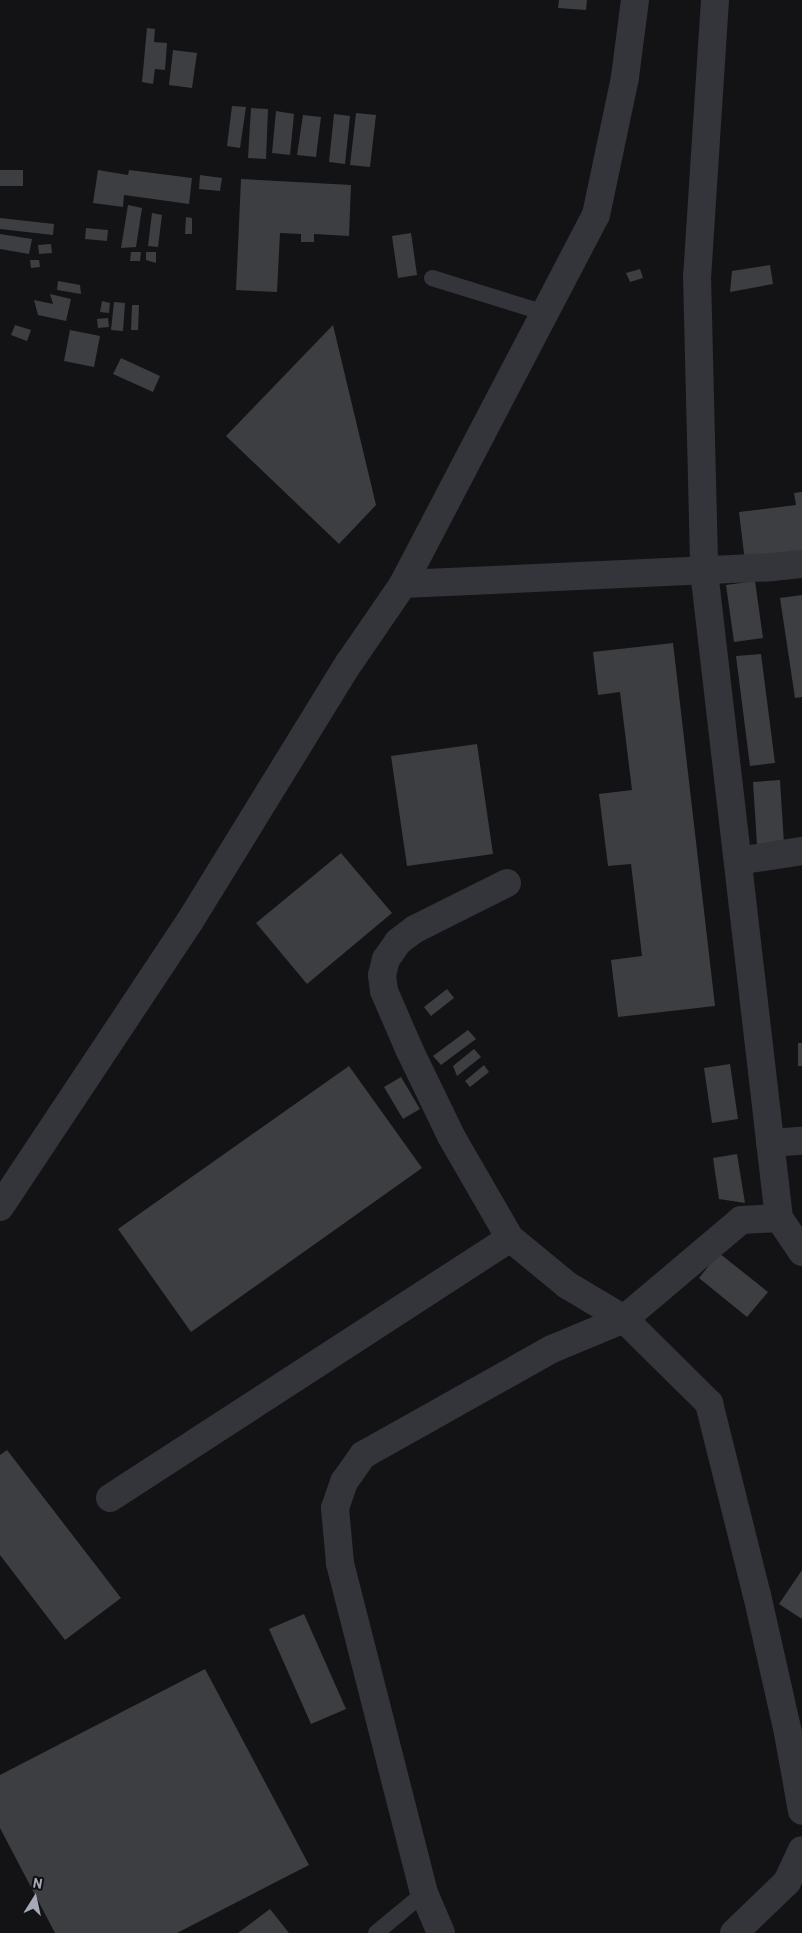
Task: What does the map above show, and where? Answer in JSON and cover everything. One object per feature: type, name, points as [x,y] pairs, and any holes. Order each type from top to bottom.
[{"type":"street","points":[[0,1208],[190,921],[350,663],[403,584],[596,215],[625,77],[635,0]]},
{"type":"street","points":[[715,0],[697,275],[704,570],[779,1218],[802,1252]]},
{"type":"street","points":[[403,584],[802,564]]},
{"type":"street","points":[[738,861],[802,851]]},
{"type":"street","points":[[507,883],[415,929],[398,942],[386,959],[382,975],[384,991],[451,1136],[510,1238],[567,1285],[624,1319],[709,1403],[788,1733],[802,1811]]},
{"type":"street","points":[[770,1143],[802,1141]]},
{"type":"street","points":[[441,1933],[424,1893],[340,1563],[335,1508],[344,1482],[363,1455],[552,1349],[624,1319],[741,1220],[779,1218]]},
{"type":"street","points":[[110,1498],[510,1238]]},
{"type":"street","points":[[734,1933],[787,1882],[802,1850]]},
{"type":"lane","points":[[432,278],[545,313]]},
{"type":"lane","points":[[376,1933],[424,1893]]},
{"type":"building","points":[[559,0],[587,0],[586,10],[558,8]]},
{"type":"building","points":[[147,28],[155,29],[154,42],[167,43],[165,70],[155,69],[153,84],[142,82]]},
{"type":"building","points":[[173,50],[197,53],[192,88],[169,85]]},
{"type":"building","points":[[232,106],[246,107],[240,148],[227,146]]},
{"type":"building","points":[[251,108],[268,109],[266,159],[248,158]]},
{"type":"building","points":[[276,111],[294,114],[290,155],[272,153]]},
{"type":"building","points":[[356,113],[376,115],[370,167],[350,165]]},
{"type":"building","points":[[334,114],[350,116],[345,164],[329,162]]},
{"type":"building","points":[[303,115],[321,117],[316,157],[297,155]]},
{"type":"building","points":[[0,170],[23,170],[23,186],[0,186]]},
{"type":"building","points":[[98,170],[128,175],[129,170],[192,178],[189,204],[124,195],[123,207],[93,203]]},
{"type":"building","points":[[200,175],[222,178],[220,191],[199,189]]},
{"type":"building","points":[[241,179],[351,185],[349,236],[314,234],[314,242],[301,242],[301,234],[280,233],[277,292],[236,290]]},
{"type":"building","points":[[128,205],[142,208],[136,247],[121,248]]},
{"type":"building","points":[[152,213],[162,215],[158,247],[148,246]]},
{"type":"building","points":[[186,217],[192,218],[192,234],[185,234]]},
{"type":"building","points":[[0,218],[54,224],[53,235],[0,229]]},
{"type":"building","points":[[86,228],[108,230],[107,241],[85,239]]},
{"type":"building","points":[[411,233],[417,275],[398,278],[392,236]]},
{"type":"building","points":[[0,234],[32,239],[29,254],[0,249]]},
{"type":"building","points":[[51,244],[52,253],[39,254],[38,245]]},
{"type":"building","points":[[131,252],[141,252],[140,261],[130,261]]},
{"type":"building","points":[[146,252],[156,252],[156,263],[146,260]]},
{"type":"building","points":[[30,260],[39,260],[40,267],[31,268]]},
{"type":"building","points":[[770,265],[773,284],[730,292],[732,271]]},
{"type":"building","points":[[640,269],[643,278],[630,282],[626,273]]},
{"type":"building","points":[[58,281],[80,285],[81,294],[57,290]]},
{"type":"building","points":[[50,294],[71,299],[66,321],[38,315],[34,300],[53,304]]},
{"type":"building","points":[[102,301],[110,303],[109,313],[100,312]]},
{"type":"building","points":[[114,302],[125,303],[123,331],[111,330]]},
{"type":"building","points":[[132,305],[139,305],[138,330],[131,330]]},
{"type":"building","points":[[108,318],[109,327],[98,328],[97,319]]},
{"type":"building","points":[[15,325],[31,330],[27,341],[11,335]]},
{"type":"building","points":[[333,325],[376,505],[339,544],[226,436]]},
{"type":"building","points":[[70,330],[100,336],[94,367],[64,361]]},
{"type":"building","points":[[121,358],[160,376],[153,392],[113,374]]},
{"type":"building","points":[[802,492],[802,555],[745,562],[739,512],[796,505],[794,493]]},
{"type":"building","points":[[755,581],[763,638],[734,642],[726,585]]},
{"type":"building","points":[[802,595],[802,697],[795,698],[780,598]]},
{"type":"building","points":[[673,643],[715,1006],[618,1017],[611,960],[642,956],[631,864],[608,866],[599,794],[632,790],[620,692],[598,695],[593,652]]},
{"type":"building","points":[[761,654],[775,763],[750,766],[736,656]]},
{"type":"building","points":[[477,744],[493,854],[407,866],[391,756]]},
{"type":"building","points":[[780,780],[784,844],[757,845],[753,782]]},
{"type":"building","points":[[341,853],[392,913],[307,984],[256,923]]},
{"type":"building","points":[[447,989],[454,998],[431,1016],[424,1007]]},
{"type":"building","points":[[468,1030],[476,1039],[441,1065],[433,1056]]},
{"type":"building","points":[[798,1043],[802,1043],[802,1066],[798,1066]]},
{"type":"building","points":[[474,1049],[481,1057],[457,1076],[453,1066]]},
{"type":"building","points":[[730,1064],[738,1119],[712,1123],[704,1068]]},
{"type":"building","points":[[484,1065],[489,1072],[470,1087],[465,1081]]},
{"type":"building","points":[[349,1066],[422,1168],[191,1332],[118,1229]]},
{"type":"building","points":[[401,1077],[420,1109],[403,1119],[384,1087]]},
{"type":"building","points":[[737,1154],[745,1203],[719,1199],[713,1158]]},
{"type":"building","points":[[719,1253],[768,1292],[747,1317],[699,1278]]},
{"type":"building","points":[[7,1450],[121,1598],[65,1640],[0,1555],[0,1455]]},
{"type":"building","points":[[802,1570],[802,1619],[779,1604]]},
{"type":"building","points":[[304,1614],[346,1709],[311,1724],[269,1629]]},
{"type":"building","points":[[205,1669],[309,1865],[177,1933],[55,1933],[0,1828],[0,1775]]},
{"type":"building","points":[[270,1909],[289,1933],[238,1933]]}]
